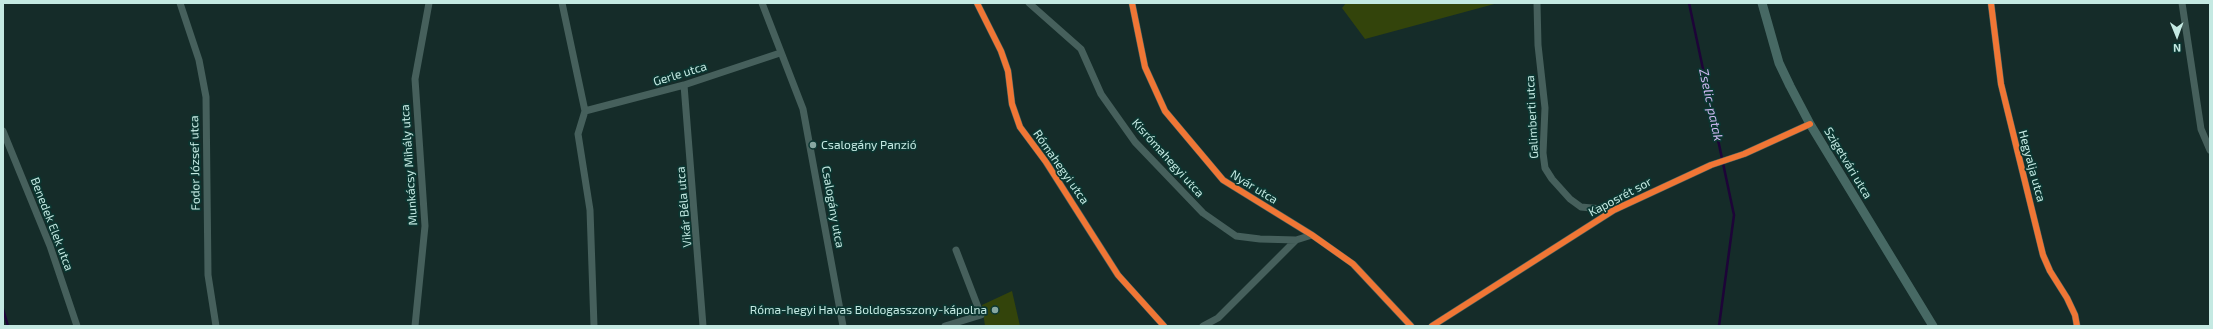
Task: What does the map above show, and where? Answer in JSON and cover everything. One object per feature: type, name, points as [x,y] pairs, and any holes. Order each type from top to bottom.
[{"type":"street","name":"Fodor József utca","points":[[180,3],[199,60],[206,97],[208,275],[216,326]]},
{"type":"street","name":"Munkácsy Mihály utca","points":[[415,326],[425,226],[415,79],[429,3]]},
{"type":"street","points":[[562,3],[585,111],[578,134],[590,210],[594,326]]},
{"type":"street","name":"Csalogány utca","points":[[762,3],[780,53],[803,109],[843,326]]},
{"type":"street","name":"Rómahegyi utca","points":[[977,3],[1001,51],[1008,71],[1012,104],[1020,127],[1046,162],[1118,275],[1164,326]]},
{"type":"street","name":"Kisrómahegyi utca","points":[[1028,3],[1081,49],[1101,94],[1135,142],[1203,213],[1236,236],[1260,239],[1296,240]]},
{"type":"street","name":"Nyár utca","points":[[1132,3],[1145,67],[1165,112],[1223,180],[1312,235],[1353,264],[1411,326]]},
{"type":"street","name":"Galimberti utca","points":[[1537,3],[1538,45],[1544,108],[1543,153],[1546,168],[1552,179],[1581,207],[1614,210]]},
{"type":"street","name":"Szigetvári utca","points":[[1762,3],[1780,63],[1810,124],[1933,326]]},
{"type":"street","name":"Hegyalja utca","points":[[1991,3],[2001,84],[2008,119],[2029,195],[2043,255],[2050,271],[2067,298],[2075,315],[2077,326]]},
{"type":"street","points":[[2182,3],[2201,129],[2210,150]]},
{"type":"street","name":"Gerle utca","points":[[585,111],[684,85],[780,53]]},
{"type":"street","name":"Vikár Béla utca","points":[[684,85],[703,326]]},
{"type":"street","name":"Kaposrét sor","points":[[1432,326],[1614,210],[1716,163],[1810,124]]},
{"type":"street","name":"Benedek Elek utca","points":[[3,130],[50,246],[77,326]]},
{"type":"street","points":[[1203,326],[1218,318],[1296,240],[1312,235]]},
{"type":"street","points":[[945,326],[954,325],[981,315],[956,250]]},
{"type":"green space","points":[[1346,3],[1498,3],[1365,39],[1342,8]]},
{"type":"green space","points":[[1012,291],[1020,326],[985,326],[982,305]]},
{"type":"waterway","name":"Zselic-patak","points":[[1689,3],[1734,215],[1719,326]]},
{"type":"waterway","points":[[3,309],[8,326]]},
{"type":"cycle path","points":[[977,3],[1001,51],[1008,71],[1012,104],[1020,127],[1046,162],[1118,275],[1164,326]]},
{"type":"cycle path","points":[[1132,3],[1145,67],[1165,111],[1223,180],[1312,235],[1353,264],[1411,326]]},
{"type":"cycle path","points":[[1991,3],[2001,84],[2043,255],[2050,271],[2067,298],[2075,315],[2077,326]]},
{"type":"cycle path","points":[[1432,326],[1614,210],[1711,165],[1744,154],[1810,124]]},
{"type":"place","name":"Csalogány Panzió","points":[[813,145]]},
{"type":"place","name":"Róma-hegyi Havas Boldogasszony-kápolna","points":[[995,310]]}]
